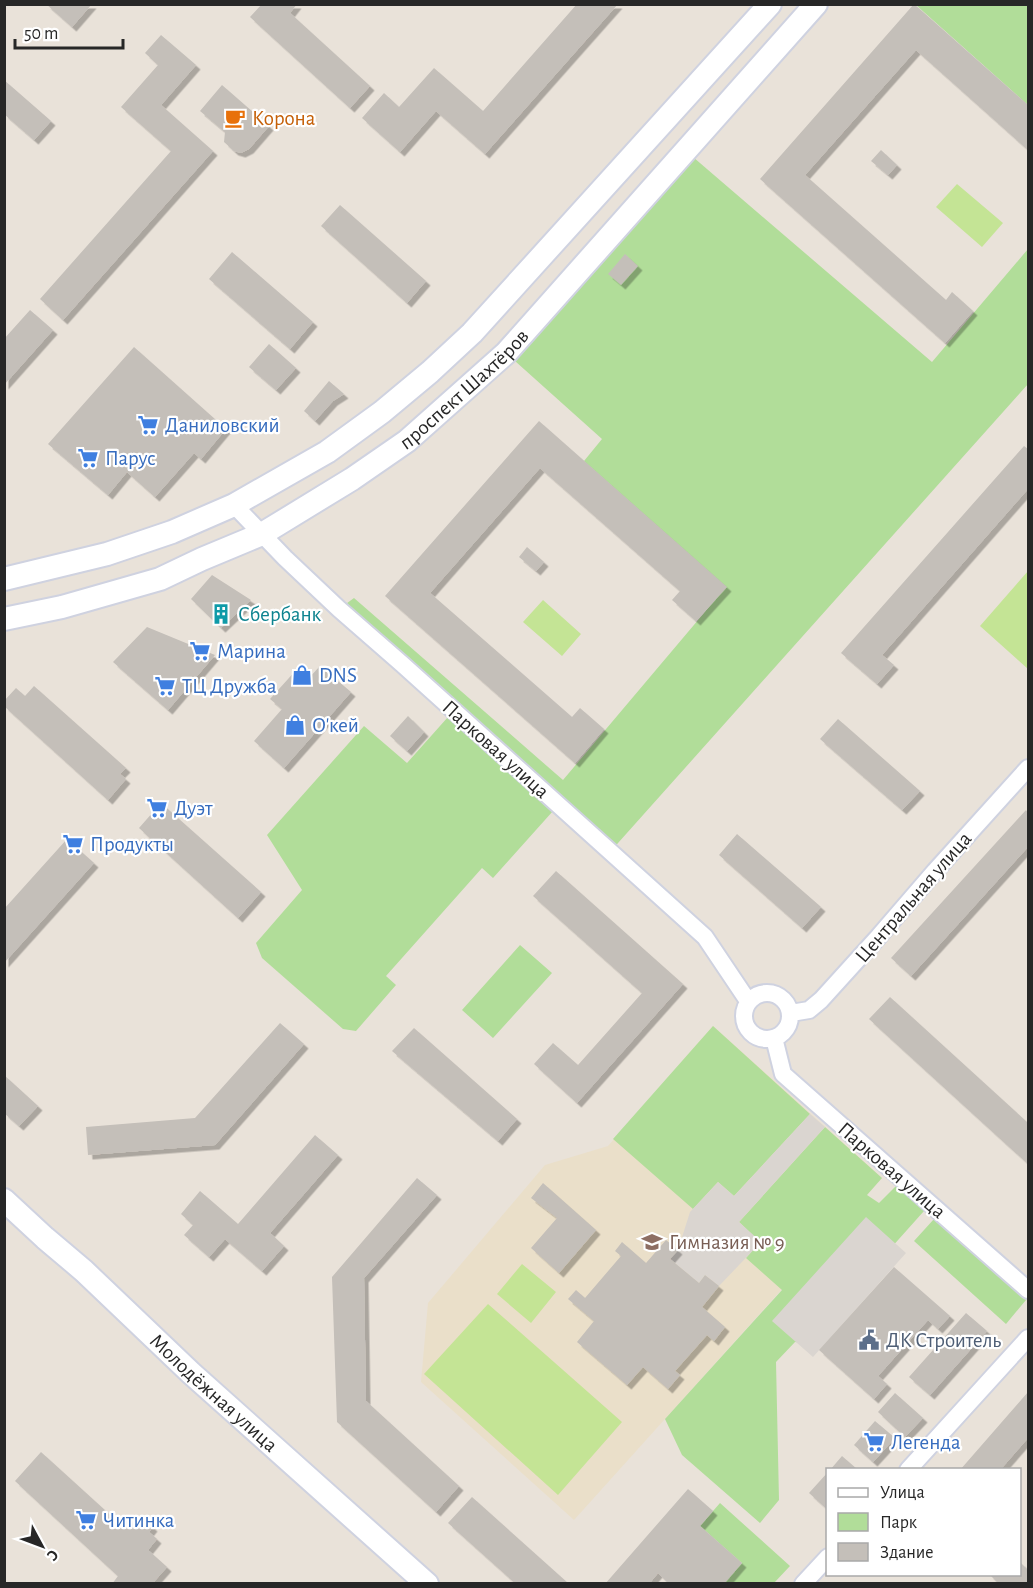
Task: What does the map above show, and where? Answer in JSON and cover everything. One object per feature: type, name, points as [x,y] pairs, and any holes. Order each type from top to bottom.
[{"type":"main road","name":"проспект Шахтёров","points":[[4,579],[107,554],[172,532],[234,505],[327,452],[381,412],[430,372],[472,333],[770,4]]},
{"type":"main road","name":"проспект Шахтёров","points":[[4,620],[62,607],[160,579],[262,534],[352,479],[407,441],[506,353],[816,4]]},
{"type":"main road","name":"Молодёжная улица","points":[[4,1200],[84,1271],[191,1373],[427,1584]]},
{"type":"street","name":"Парковая улица","points":[[234,505],[339,609],[411,671],[705,937],[748,1001]]},
{"type":"street","name":"Центральная улица","points":[[791,1013],[809,1010],[821,1000],[1029,768]]},
{"type":"street","points":[[761,993],[774,993],[785,1001],[791,1013],[787,1028],[782,1034],[766,1040],[750,1032],[743,1016],[748,1001],[761,993]]},
{"type":"street","name":"Парковая улица","points":[[774,1038],[783,1074],[1029,1290]]},
{"type":"street","points":[[910,1468],[1029,1338]]},
{"type":"street","points":[[803,1584],[826,1559]]},
{"type":"shaded area","name":"Гимназия № 9","points":[[713,1026],[882,1178],[574,1520],[421,1382],[428,1303],[545,1165],[608,1146]]},
{"type":"shaded area","points":[[810,1114],[825,1127],[739,1222],[761,1242],[719,1286],[705,1275],[699,1283],[670,1259],[678,1250],[690,1212],[718,1182],[734,1196]]},
{"type":"shaded area","points":[[866,1217],[906,1253],[813,1357],[772,1321]]},
{"type":"green space","points":[[916,5],[1028,5],[1028,105]]},
{"type":"green space","points":[[686,151],[932,362],[1028,249],[1028,384],[610,852],[339,609],[354,598],[563,780],[726,587],[584,461],[602,439],[506,353]]},
{"type":"green space","points":[[957,184],[1003,223],[982,247],[936,207]]},
{"type":"green space","points":[[1028,571],[1028,669],[980,626]]},
{"type":"green space","points":[[543,600],[581,634],[562,656],[523,622]]},
{"type":"green space","points":[[448,717],[553,811],[493,878],[482,868],[386,976],[396,985],[356,1031],[343,1029],[262,958],[256,943],[302,890],[267,835],[364,726],[407,763]]},
{"type":"green space","points":[[520,945],[552,973],[493,1038],[462,1010]]},
{"type":"green space","points":[[713,1026],[810,1114],[734,1196],[718,1182],[693,1209],[613,1139]]},
{"type":"green space","points":[[825,1127],[882,1178],[867,1195],[879,1203],[896,1186],[924,1211],[806,1343],[795,1342],[776,1362],[779,1500],[760,1523],[682,1455],[665,1419],[782,1290],[746,1258],[760,1242],[739,1222]]},
{"type":"green space","points":[[934,1219],[1026,1300],[1006,1324],[914,1241]]},
{"type":"green space","points":[[522,1264],[556,1292],[531,1323],[497,1294]]},
{"type":"green space","points":[[488,1304],[622,1422],[558,1495],[424,1374]]},
{"type":"green space","points":[[720,1503],[790,1566],[774,1583],[724,1583],[742,1563],[700,1526]]},
{"type":"building","points":[[46,4],[92,4],[72,27]]},
{"type":"building","points":[[262,4],[297,4],[290,13],[370,86],[350,108],[250,17]]},
{"type":"building","points":[[577,4],[618,4],[485,154],[436,111],[400,152],[362,118],[384,93],[399,107],[434,68],[483,111]]},
{"type":"building","points":[[914,4],[1028,105],[1028,150],[916,50],[805,175],[946,300],[952,292],[973,311],[945,343],[760,179]]},
{"type":"building","points":[[161,35],[196,65],[161,105],[213,151],[63,320],[40,299],[171,151],[121,107],[158,65],[145,53]]},
{"type":"building","points":[[4,80],[51,121],[34,140],[4,114]]},
{"type":"building","name":"Корона","points":[[222,85],[269,126],[249,149],[241,153],[234,151],[224,142],[225,132],[200,111]]},
{"type":"building","points":[[881,150],[897,165],[888,175],[871,161]]},
{"type":"building","points":[[340,205],[426,281],[407,303],[321,226]]},
{"type":"building","points":[[232,252],[313,322],[290,349],[209,279]]},
{"type":"building","points":[[625,254],[638,266],[621,285],[608,274]]},
{"type":"building","points":[[30,310],[53,330],[4,385],[4,339]]},
{"type":"building","points":[[269,344],[296,368],[276,390],[249,367]]},
{"type":"building","name":"Даниловский","points":[[134,347],[226,429],[201,459],[194,453],[155,497],[127,472],[108,495],[48,444]]},
{"type":"building","points":[[329,381],[344,394],[333,401],[315,421],[304,411]]},
{"type":"building","points":[[539,421],[727,587],[696,621],[672,600],[680,591],[540,468],[430,593],[572,717],[580,708],[604,729],[575,763],[385,596]]},
{"type":"building","points":[[1024,446],[1028,449],[1028,489],[882,655],[894,665],[877,684],[841,653]]},
{"type":"building","points":[[527,547],[544,562],[536,571],[519,557]]},
{"type":"building","name":"Сбербанк","points":[[212,575],[251,600],[221,628],[191,599]]},
{"type":"building","name":"ТЦ Дружба","points":[[147,627],[215,655],[168,710],[113,662]]},
{"type":"building","name":"О'кей","points":[[320,666],[351,692],[284,768],[254,741],[282,709],[270,699],[297,669],[308,679]]},
{"type":"building","points":[[34,686],[126,768],[120,774],[126,779],[108,800],[4,706],[4,701],[16,688],[25,696]]},
{"type":"building","points":[[408,716],[424,732],[407,751],[390,736]]},
{"type":"building","points":[[838,719],[920,791],[902,810],[820,739]]},
{"type":"building","points":[[161,803],[261,892],[238,918],[139,828]]},
{"type":"building","points":[[1026,810],[1028,813],[1028,847],[911,976],[891,958]]},
{"type":"building","points":[[737,834],[821,907],[802,928],[719,855]]},
{"type":"building","points":[[67,839],[94,863],[4,963],[4,909]]},
{"type":"building","points":[[556,871],[683,984],[577,1103],[534,1064],[553,1043],[578,1065],[642,993],[533,896]]},
{"type":"building","points":[[890,997],[1028,1123],[1028,1164],[869,1019]]},
{"type":"building","points":[[280,1023],[304,1044],[215,1145],[88,1155],[86,1127],[195,1118]]},
{"type":"building","points":[[414,1028],[517,1119],[498,1141],[392,1051]]},
{"type":"building","points":[[4,1075],[38,1106],[19,1126],[4,1113]]},
{"type":"building","points":[[315,1135],[338,1155],[270,1233],[284,1246],[262,1271],[225,1239],[209,1257],[184,1235],[193,1225],[181,1214],[200,1191],[238,1224]]},
{"type":"building","points":[[417,1178],[437,1195],[364,1278],[366,1401],[459,1486],[436,1512],[337,1422],[332,1277]]},
{"type":"building","points":[[543,1183],[596,1230],[559,1273],[531,1248],[557,1218],[531,1198]]},
{"type":"building","points":[[666,1240],[678,1250],[670,1259],[699,1283],[705,1275],[719,1286],[702,1307],[725,1327],[714,1341],[707,1335],[675,1371],[680,1375],[668,1389],[643,1367],[627,1385],[577,1342],[594,1321],[568,1299],[576,1290],[585,1298],[621,1256],[615,1251],[622,1242],[646,1263]]},
{"type":"building","name":"ДК Строитель","points":[[894,1267],[950,1316],[938,1329],[928,1320],[878,1376],[887,1384],[874,1399],[819,1350]]},
{"type":"building","points":[[966,1313],[987,1331],[930,1395],[909,1377]]},
{"type":"building","points":[[1028,1392],[1028,1438],[1002,1468],[962,1468]]},
{"type":"building","name":"Легенда","points":[[895,1393],[923,1418],[905,1437],[878,1412]]},
{"type":"building","name":"Легенда","points":[[875,1421],[895,1438],[873,1462],[854,1445]]},
{"type":"building","name":"Читинка","points":[[41,1452],[118,1522],[124,1515],[135,1526],[142,1518],[153,1527],[149,1532],[157,1539],[148,1550],[167,1567],[152,1584],[112,1584],[118,1576],[15,1481]]},
{"type":"building","points":[[842,1456],[856,1468],[832,1468]]},
{"type":"building","points":[[826,1474],[826,1508],[809,1493]]},
{"type":"building","points":[[688,1489],[713,1511],[700,1526],[742,1563],[724,1584],[669,1584],[658,1573],[649,1584],[605,1584]]},
{"type":"building","points":[[472,1497],[569,1584],[516,1584],[448,1523]]},
{"type":"building","points":[[1021,1563],[1028,1570],[1028,1584],[999,1584],[991,1576],[1021,1576]]},
{"type":"place","name":"Корона","points":[[235,118]]},
{"type":"place","name":"Даниловский","points":[[148,425]]},
{"type":"place","name":"Парус","points":[[88,458]]},
{"type":"place","name":"Сбербанк","points":[[221,614]]},
{"type":"place","name":"Марина","points":[[200,651]]},
{"type":"place","name":"DNS","points":[[302,675]]},
{"type":"place","name":"ТЦ Дружба","points":[[165,686]]},
{"type":"place","name":"О'кей","points":[[295,725]]},
{"type":"place","name":"Дуэт","points":[[157,808]]},
{"type":"place","name":"Продукты","points":[[73,844]]},
{"type":"place","name":"Гимназия № 9","points":[[652,1242]]},
{"type":"place","name":"ДК Строитель","points":[[869,1340]]},
{"type":"place","name":"Легенда","points":[[874,1442]]},
{"type":"place","name":"Читинка","points":[[86,1520]]}]
